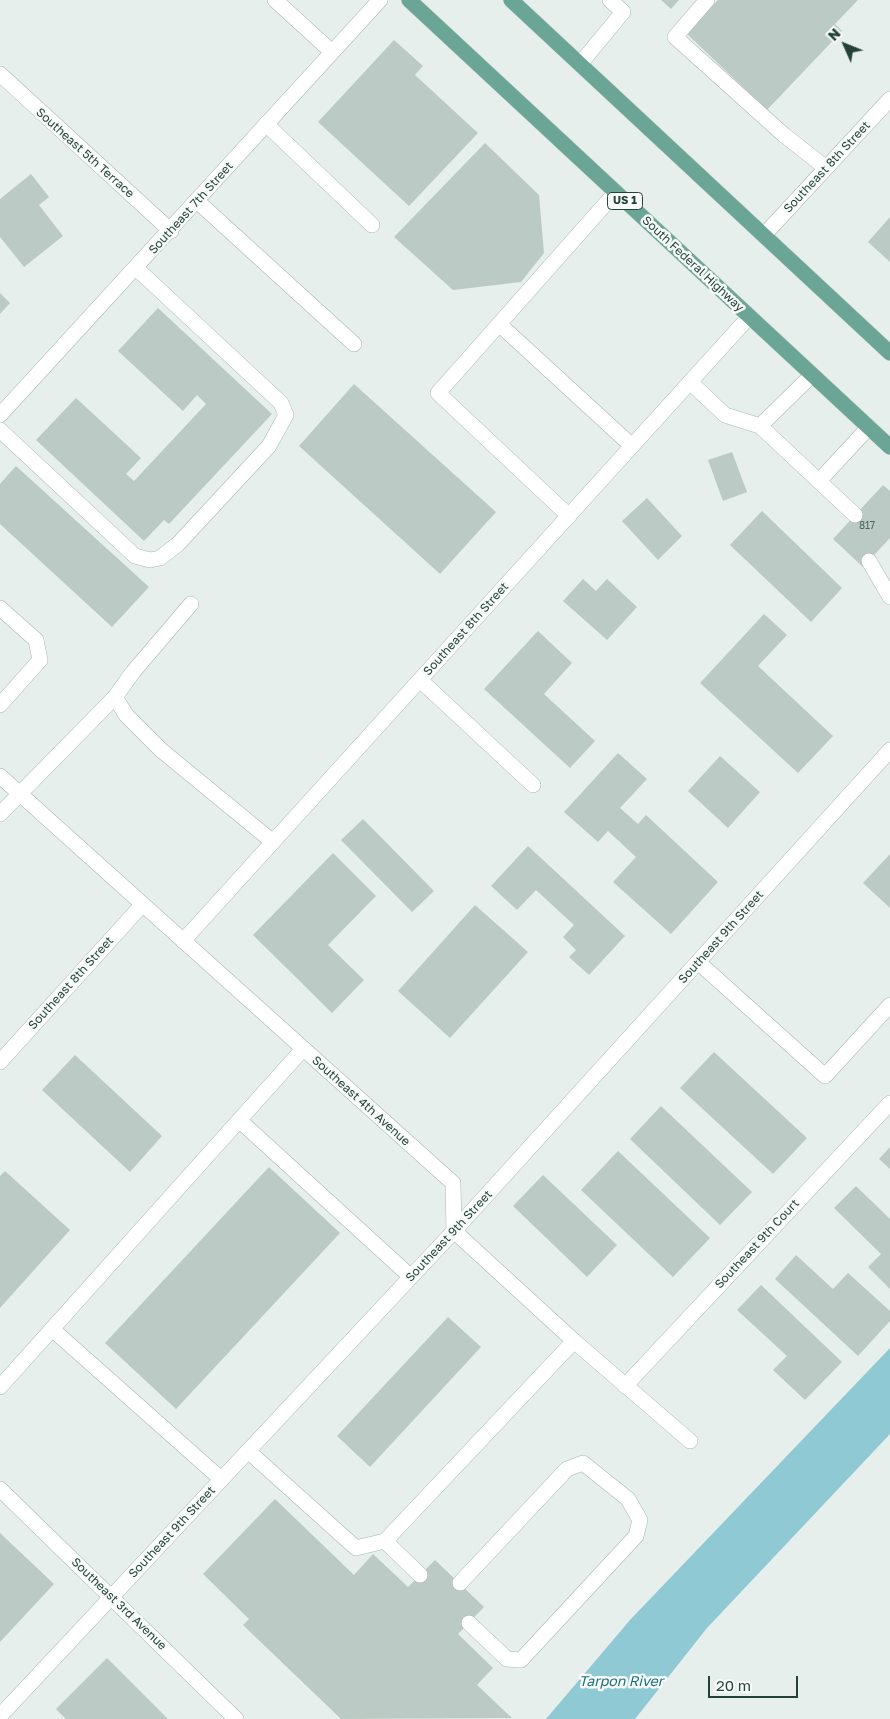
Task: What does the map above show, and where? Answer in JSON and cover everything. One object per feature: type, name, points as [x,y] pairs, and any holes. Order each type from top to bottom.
[{"type":"main road","name":"South Federal Highway","points":[[409,0],[890,446]]},
{"type":"main road","points":[[511,0],[890,353]]},
{"type":"street","points":[[275,0],[332,52]]},
{"type":"street","name":"Southeast 7th Street","points":[[0,415],[171,231],[380,0]]},
{"type":"street","points":[[580,64],[623,12],[610,0]]},
{"type":"street","points":[[707,0],[675,37],[784,135],[826,168]]},
{"type":"street","name":"Southeast 5th Terrace","points":[[0,74],[171,231]]},
{"type":"street","name":"Southeast 8th Street","points":[[764,235],[890,99]]},
{"type":"street","points":[[266,124],[372,225]]},
{"type":"street","points":[[569,516],[438,392],[616,192]]},
{"type":"street","points":[[198,201],[354,344]]},
{"type":"street","points":[[0,430],[135,556],[150,560],[160,558],[178,544],[269,446],[286,414],[281,403],[136,268]]},
{"type":"street","name":"Southeast 8th Street","points":[[183,941],[749,317]]},
{"type":"street","points":[[499,324],[632,446]]},
{"type":"street","points":[[760,426],[812,375]]},
{"type":"street","points":[[690,382],[725,414],[760,426],[855,515]]},
{"type":"street","points":[[819,481],[869,427]]},
{"type":"street","points":[[869,561],[890,597]]},
{"type":"street","points":[[0,814],[116,696],[133,672],[191,604]]},
{"type":"street","points":[[0,608],[36,640],[40,660],[0,705]]},
{"type":"street","points":[[420,680],[533,785]]},
{"type":"street","points":[[116,696],[126,715],[161,750],[273,842]]},
{"type":"street","name":"Southeast 9th Street","points":[[0,1716],[454,1231],[890,750]]},
{"type":"street","name":"Southeast 4th Avenue","points":[[0,776],[452,1183],[454,1231]]},
{"type":"street","name":"Southeast 8th Street","points":[[0,1062],[142,905]]},
{"type":"street","points":[[698,962],[825,1076],[890,1005]]},
{"type":"street","points":[[0,1387],[302,1049]]},
{"type":"street","name":"Southeast 9th Court","points":[[625,1386],[890,1103]]},
{"type":"street","points":[[239,1120],[411,1277]]},
{"type":"street","points":[[454,1231],[574,1341],[690,1441]]},
{"type":"street","points":[[52,1329],[221,1479]]},
{"type":"street","points":[[248,1451],[356,1548],[385,1542],[574,1341]]},
{"type":"street","points":[[460,1584],[567,1469],[583,1464],[628,1500],[640,1520],[636,1536],[521,1660],[507,1659],[469,1623]]},
{"type":"street","name":"Southeast 3rd Avenue","points":[[0,1489],[236,1719]]},
{"type":"street","points":[[385,1542],[420,1575]]},
{"type":"water","name":"Tarpon River","points":[[890,1348],[890,1434],[707,1628],[635,1719],[546,1719],[630,1620]]},
{"type":"building","points":[[661,0],[679,0],[671,9]]},
{"type":"building","points":[[718,0],[858,0],[835,24],[842,31],[767,110],[686,33]]},
{"type":"building","points":[[394,40],[423,66],[415,75],[478,133],[409,206],[318,122]]},
{"type":"building","points":[[485,143],[539,195],[544,253],[521,282],[453,290],[394,237]]},
{"type":"building","points":[[31,174],[49,197],[39,205],[63,236],[24,267],[0,237],[0,199]]},
{"type":"building","points":[[890,217],[890,262],[868,242]]},
{"type":"building","points":[[0,293],[10,303],[0,314]]},
{"type":"building","points":[[158,308],[272,414],[169,524],[164,520],[144,541],[36,440],[76,398],[141,458],[126,474],[134,481],[206,404],[197,395],[183,411],[118,351]]},
{"type":"building","points":[[354,384],[496,512],[440,574],[299,446]]},
{"type":"building","points":[[732,452],[747,492],[723,501],[708,460]]},
{"type":"building","points":[[16,466],[149,587],[112,627],[0,524],[0,484]]},
{"type":"building","points":[[883,485],[890,491],[890,538],[863,567],[833,539]]},
{"type":"building","points":[[647,498],[682,536],[658,560],[622,521]]},
{"type":"building","points":[[762,511],[842,588],[811,622],[730,545]]},
{"type":"building","points":[[583,579],[596,591],[607,579],[637,607],[607,640],[563,601]]},
{"type":"building","points":[[764,614],[787,635],[758,666],[833,736],[798,773],[700,683]]},
{"type":"building","points":[[538,631],[572,663],[544,694],[595,741],[570,768],[484,689]]},
{"type":"building","points":[[618,753],[647,779],[620,808],[638,824],[646,815],[718,882],[671,934],[613,882],[636,857],[608,831],[598,842],[564,812]]},
{"type":"building","points":[[720,756],[760,792],[728,828],[688,791]]},
{"type":"building","points":[[363,819],[434,891],[412,912],[341,840]]},
{"type":"building","points":[[528,846],[625,936],[589,975],[569,957],[576,950],[563,937],[574,925],[536,890],[517,910],[491,886]]},
{"type":"building","points":[[333,853],[376,896],[328,945],[364,980],[332,1013],[253,935]]},
{"type":"building","points":[[890,854],[890,908],[863,883]]},
{"type":"building","points":[[475,905],[528,952],[450,1038],[398,991]]},
{"type":"building","points":[[714,1052],[807,1138],[773,1174],[680,1088]]},
{"type":"building","points":[[75,1055],[162,1136],[130,1172],[42,1090]]},
{"type":"building","points":[[661,1106],[752,1192],[720,1225],[630,1139]]},
{"type":"building","points":[[890,1147],[890,1169],[879,1159]]},
{"type":"building","points":[[618,1151],[710,1238],[673,1277],[581,1190]]},
{"type":"building","points":[[269,1167],[340,1233],[176,1409],[105,1343]]},
{"type":"building","points":[[5,1171],[70,1230],[0,1308],[0,1176]]},
{"type":"building","points":[[543,1175],[617,1245],[587,1277],[513,1206]]},
{"type":"building","points":[[856,1186],[890,1219],[890,1289],[868,1267],[881,1254],[834,1208]]},
{"type":"building","points":[[796,1255],[833,1289],[848,1273],[890,1311],[890,1321],[858,1356],[775,1279]]},
{"type":"building","points":[[761,1285],[842,1362],[805,1400],[773,1370],[787,1356],[737,1310]]},
{"type":"building","points":[[448,1317],[481,1347],[370,1467],[337,1436]]},
{"type":"building","points":[[275,1499],[354,1575],[373,1554],[408,1587],[435,1560],[484,1607],[458,1634],[493,1668],[477,1685],[512,1718],[341,1719],[243,1625],[249,1619],[203,1574]]},
{"type":"building","points":[[0,1533],[54,1584],[0,1642]]},
{"type":"building","points":[[107,1658],[168,1719],[66,1719],[56,1709]]}]
